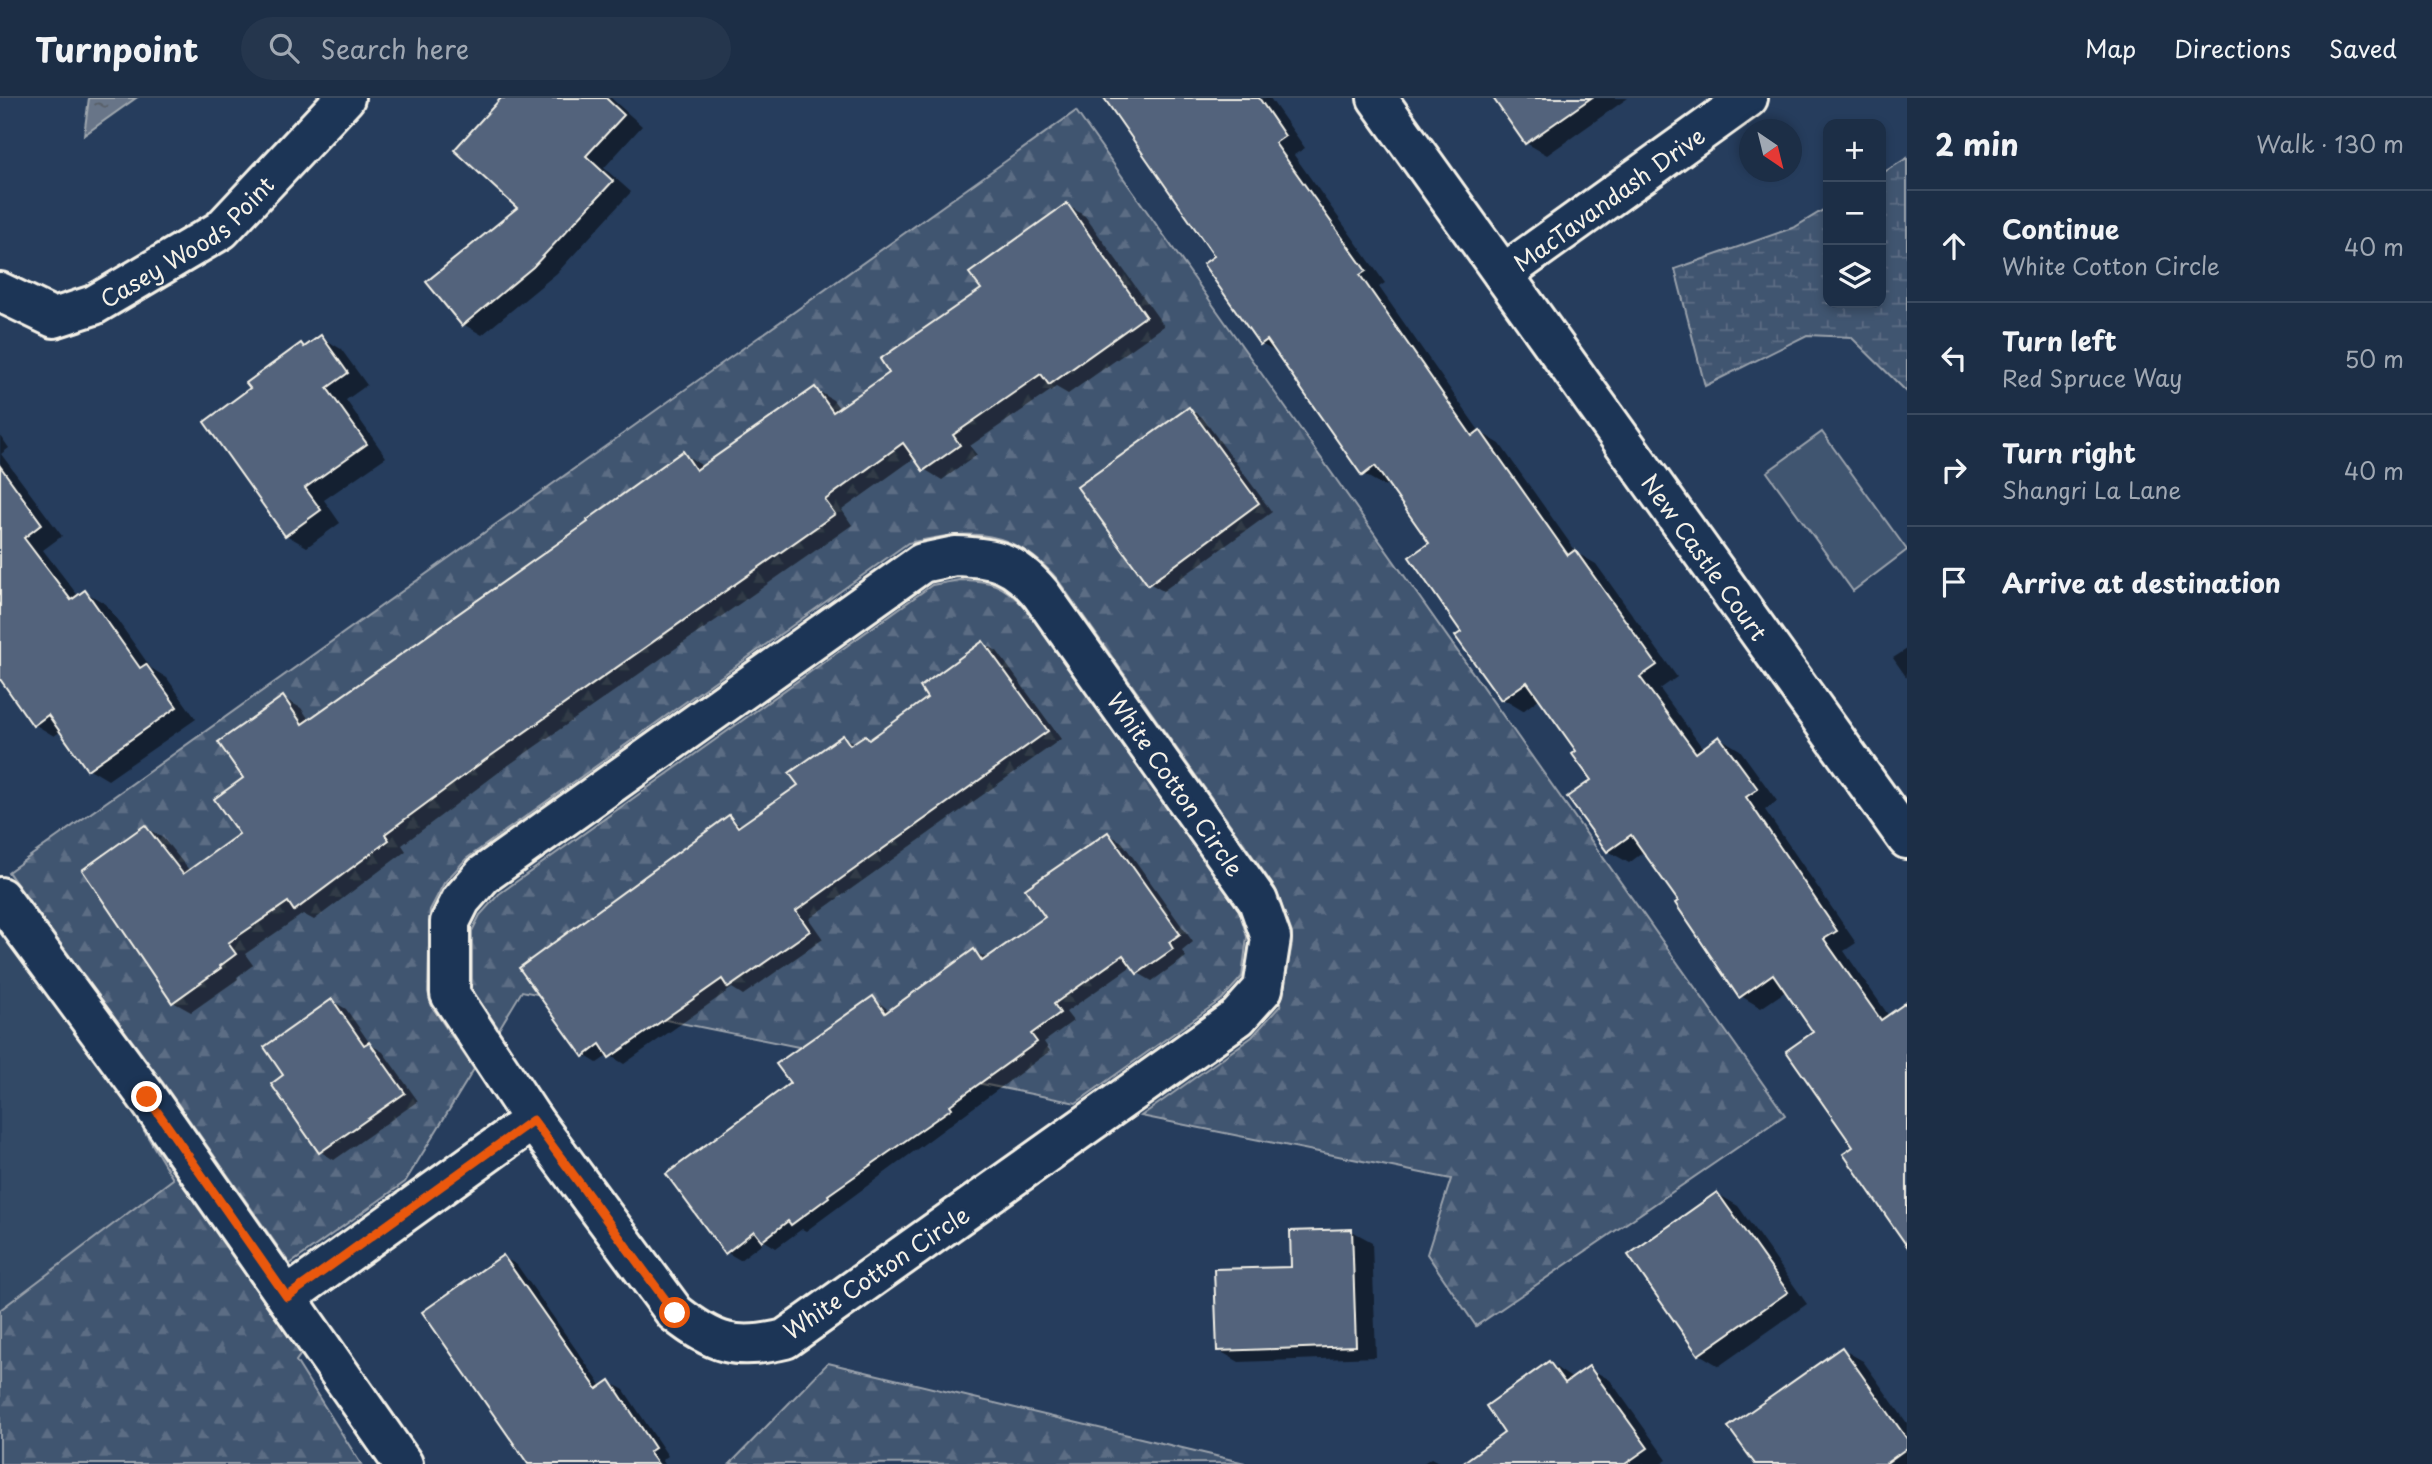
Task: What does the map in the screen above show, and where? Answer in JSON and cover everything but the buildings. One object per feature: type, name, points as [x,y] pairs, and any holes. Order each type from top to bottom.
[{"type":"street","name":"Casey Woods Point","points":[[0,292],[54,318],[94,305],[221,230],[345,98]]},
{"type":"street","name":"New Castle Court","points":[[1377,98],[1907,839]]},
{"type":"street","name":"MacTavandash Drive","points":[[1503,274],[1748,98]]},
{"type":"street","name":"White Cotton Circle","points":[[955,556],[984,557],[1021,571],[1041,594],[1258,901],[1271,938],[1263,989],[1238,1017],[785,1339],[760,1345],[733,1345],[705,1336],[675,1313],[533,1120],[450,994],[450,922],[461,900],[483,876],[922,563],[955,556]]},
{"type":"street","points":[[0,897],[147,1097],[403,1464]]},
{"type":"street","points":[[287,1297],[533,1120]]},
{"type":"shaded area","points":[[0,934],[143,1129],[173,1179],[0,1310]]},
{"type":"green space","points":[[1076,111],[1785,1115],[1476,1326],[1427,1254],[1451,1179],[1141,1116],[1252,1037],[1280,1006],[1292,933],[1275,888],[1058,580],[1024,550],[1007,541],[990,536],[952,535],[908,543],[466,859],[444,883],[430,910],[428,992],[432,1007],[474,1069],[405,1182],[290,1264],[164,1084],[8,872]]},
{"type":"green space","points":[[1907,158],[1907,392],[1851,337],[1807,335],[1705,386],[1675,269],[1795,227],[1823,210],[1823,308],[1886,308],[1886,171]]},
{"type":"green space","points":[[1822,432],[1907,550],[1853,591],[1767,472]]},
{"type":"green space","points":[[959,580],[996,585],[1025,608],[1239,910],[1247,937],[1242,977],[1222,999],[1076,1103],[522,991],[499,1029],[472,990],[472,931],[480,915],[499,894],[932,585]]},
{"type":"green space","points":[[143,1129],[301,1354],[296,1361],[361,1464],[0,1464],[0,1310],[173,1179]]},
{"type":"green space","points":[[828,1363],[1245,1463],[730,1464]]},
{"type":"water","points":[[89,98],[136,98],[84,135]]},
{"type":"route","points":[[147,1097],[287,1297],[533,1120],[675,1313]]}]
